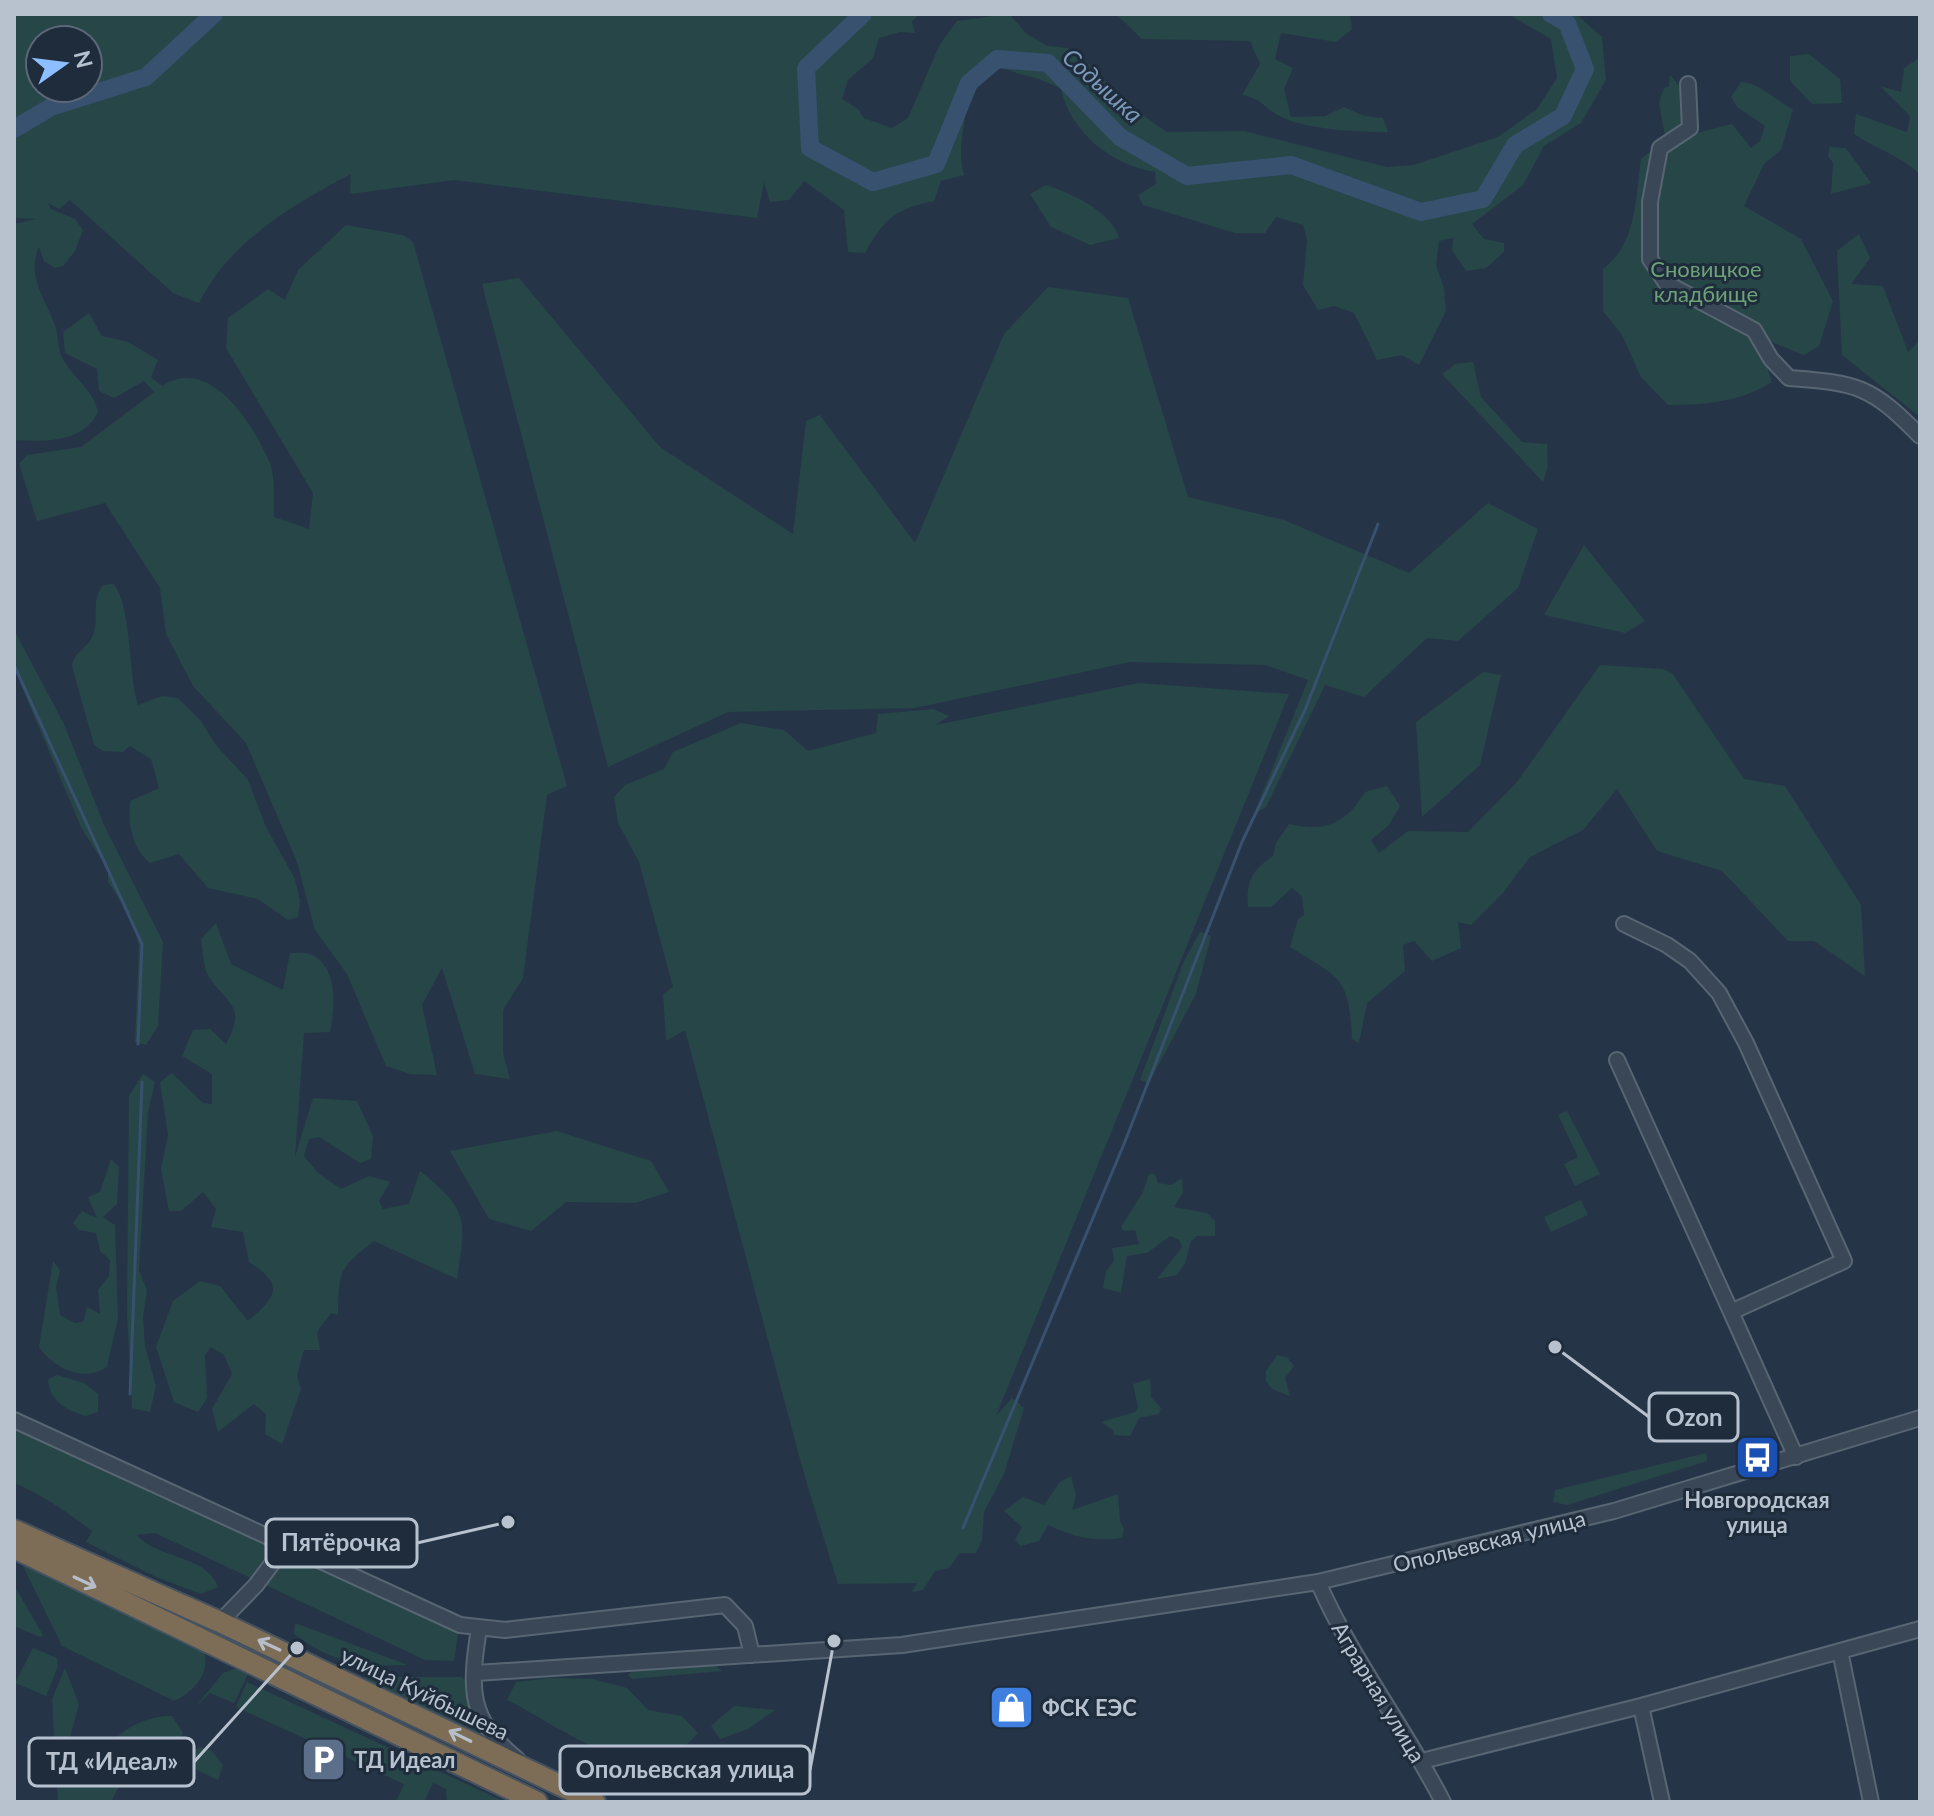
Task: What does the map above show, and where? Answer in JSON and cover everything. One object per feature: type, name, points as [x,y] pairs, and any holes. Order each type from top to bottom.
[{"type":"highway","name":"улица Куйбышева","points":[[14,1530],[220,1622],[595,1802]]},
{"type":"highway","points":[[14,1548],[537,1802]]},
{"type":"street","points":[[1688,84],[1690,128],[1660,148],[1650,202],[1650,259],[1666,283],[1754,330],[1771,359],[1789,378],[1846,382],[1888,403],[1920,436]]},
{"type":"street","points":[[1624,924],[1690,961],[1719,993],[1746,1043],[1844,1261],[1731,1312]]},
{"type":"street","points":[[1617,1060],[1796,1457]]},
{"type":"street","name":"Опольевская улица","points":[[476,1673],[963,1638],[1318,1582],[1614,1511],[1920,1418]]},
{"type":"street","points":[[14,1420],[439,1617],[479,1628],[519,1629],[725,1605],[735,1611],[745,1626],[752,1655]]},
{"type":"street","points":[[220,1622],[256,1585],[286,1545]]},
{"type":"street","name":"Аграрная улица","points":[[1318,1582],[1336,1625],[1422,1761],[1443,1802]]},
{"type":"street","points":[[479,1628],[475,1705],[480,1719],[509,1753],[530,1769]]},
{"type":"street","points":[[1422,1761],[1641,1706],[1920,1629]]},
{"type":"street","points":[[1840,1651],[1871,1802]]},
{"type":"street","points":[[1641,1706],[1662,1802]]},
{"type":"green space","points":[[14,14],[919,14],[912,22],[915,33],[900,32],[879,38],[873,58],[848,80],[842,99],[858,109],[864,118],[892,128],[908,118],[940,44],[957,21],[1009,14],[1027,34],[1048,46],[1068,48],[1094,68],[1118,98],[1167,132],[1244,131],[1387,167],[1414,165],[1498,137],[1537,109],[1557,78],[1551,39],[1508,14],[1576,14],[1602,37],[1606,80],[1581,123],[1544,146],[1523,185],[1472,224],[1484,239],[1504,243],[1504,252],[1486,268],[1466,271],[1452,250],[1453,238],[1439,241],[1436,265],[1444,288],[1446,311],[1419,365],[1402,355],[1377,360],[1354,313],[1334,306],[1318,310],[1303,285],[1307,240],[1303,225],[1276,217],[1265,233],[1235,233],[1143,205],[1138,195],[1156,184],[1155,172],[1124,162],[1096,144],[1074,120],[1061,89],[1000,67],[996,59],[969,83],[961,152],[964,175],[941,181],[934,201],[892,217],[865,253],[848,252],[844,210],[804,181],[789,200],[770,202],[764,182],[757,218],[454,180],[350,194],[351,174],[285,212],[245,243],[212,281],[199,303],[173,293],[70,200],[59,209],[48,203],[51,209],[75,219],[83,230],[75,251],[63,266],[55,268],[44,261],[39,247],[36,277],[55,325],[62,357],[88,391],[98,412],[83,430],[73,435],[50,440],[14,440],[14,224],[36,219],[14,218]]},
{"type":"green space","points":[[1116,14],[1350,14],[1352,29],[1336,42],[1281,33],[1275,59],[1293,68],[1284,89],[1291,117],[1325,116],[1344,107],[1364,116],[1383,118],[1388,132],[1348,131],[1291,121],[1255,99],[1242,95],[1260,64],[1250,41],[1142,39]]},
{"type":"green space","points":[[1809,54],[1840,79],[1842,103],[1812,104],[1790,81],[1790,56]]},
{"type":"green space","points":[[1919,58],[1920,174],[1905,162],[1854,134],[1856,114],[1907,132],[1910,116],[1880,86],[1901,92],[1904,68]]},
{"type":"green space","points":[[1670,75],[1685,93],[1689,125],[1679,135],[1665,136],[1659,103],[1664,88],[1669,86]]},
{"type":"green space","name":"Сновицкое кладбище","points":[[1741,82],[1761,89],[1793,109],[1781,150],[1764,164],[1744,206],[1801,239],[1833,301],[1819,346],[1804,355],[1769,341],[1760,346],[1772,382],[1722,401],[1668,405],[1641,377],[1622,335],[1603,311],[1603,269],[1614,259],[1628,234],[1641,159],[1662,142],[1732,124],[1751,148],[1760,141],[1765,126],[1737,107],[1731,97]]},
{"type":"green space","points":[[1830,147],[1846,148],[1871,183],[1831,194],[1833,163],[1828,156]]},
{"type":"green space","points":[[1046,185],[1078,198],[1099,211],[1115,228],[1119,238],[1090,245],[1051,227],[1030,194]]},
{"type":"green space","points":[[346,225],[403,235],[413,242],[567,786],[547,795],[523,978],[503,1010],[503,1053],[510,1079],[475,1074],[442,968],[422,1005],[437,1075],[410,1074],[386,1066],[347,974],[315,930],[297,862],[246,743],[193,686],[166,634],[160,588],[105,503],[37,521],[19,464],[27,455],[81,447],[154,392],[144,381],[114,398],[99,391],[97,369],[65,353],[63,332],[89,313],[102,336],[128,342],[158,360],[151,377],[162,386],[179,379],[196,379],[227,397],[252,428],[269,461],[274,517],[309,529],[313,493],[226,348],[228,318],[268,289],[285,300],[298,270]]},
{"type":"green space","points":[[1859,234],[1870,258],[1851,284],[1883,286],[1908,352],[1920,340],[1920,417],[1842,355],[1837,251]]},
{"type":"green space","points":[[519,278],[660,447],[793,534],[806,421],[820,415],[915,543],[1004,334],[1048,287],[1128,298],[1188,497],[1284,520],[1409,573],[1488,503],[1538,529],[1518,588],[1458,641],[1427,638],[1364,697],[1325,685],[1266,807],[1254,814],[1308,680],[1266,665],[1130,662],[915,708],[728,712],[608,767],[482,284]]},
{"type":"green space","points":[[1473,362],[1481,397],[1522,442],[1547,444],[1548,467],[1543,482],[1442,374],[1455,364]]},
{"type":"green space","points":[[1584,545],[1645,621],[1625,633],[1544,615]]},
{"type":"green space","points":[[114,584],[124,609],[138,705],[162,696],[178,698],[201,721],[215,744],[248,780],[266,827],[295,879],[300,901],[298,917],[288,920],[258,899],[208,888],[179,854],[150,863],[139,850],[130,827],[130,801],[159,788],[151,759],[130,746],[123,752],[103,751],[94,745],[72,666],[75,657],[93,635],[99,591],[103,585]]},
{"type":"green space","points":[[14,630],[64,724],[104,825],[163,942],[158,1026],[146,1045],[135,1042],[139,946],[132,918],[108,882],[108,870],[82,829],[21,685],[14,666]]},
{"type":"green space","points":[[1600,665],[1663,669],[1672,673],[1744,779],[1785,786],[1861,905],[1865,976],[1814,941],[1788,941],[1722,871],[1657,851],[1617,789],[1583,830],[1530,857],[1503,893],[1471,925],[1458,922],[1461,948],[1432,961],[1414,941],[1403,945],[1405,971],[1367,1003],[1359,1043],[1352,1039],[1348,1003],[1339,981],[1290,947],[1298,919],[1304,915],[1302,896],[1292,888],[1271,907],[1248,907],[1249,883],[1255,871],[1273,856],[1276,843],[1289,824],[1314,827],[1334,823],[1350,812],[1365,792],[1387,786],[1400,806],[1389,825],[1371,840],[1379,853],[1408,831],[1468,832],[1517,782]]},
{"type":"green space","points":[[1483,672],[1501,675],[1480,765],[1422,817],[1416,722]]},
{"type":"green space","points":[[1138,683],[1289,694],[996,1416],[1012,1398],[1024,1408],[1004,1474],[984,1512],[982,1540],[976,1553],[960,1553],[949,1568],[935,1571],[923,1590],[912,1592],[917,1583],[838,1584],[804,1474],[685,1030],[666,1041],[663,994],[673,987],[639,862],[618,823],[614,797],[625,785],[664,769],[673,752],[741,723],[784,730],[808,751],[876,733],[878,714],[933,709],[949,716],[936,725]]},
{"type":"green space","points":[[216,923],[231,964],[283,990],[290,953],[310,954],[326,968],[330,978],[334,1000],[330,1032],[304,1033],[295,1157],[313,1098],[357,1101],[373,1136],[371,1159],[360,1163],[319,1137],[309,1139],[304,1156],[318,1173],[341,1189],[369,1176],[390,1182],[379,1201],[383,1209],[409,1204],[420,1171],[456,1206],[462,1229],[457,1279],[374,1241],[347,1265],[340,1280],[338,1315],[331,1313],[317,1332],[320,1350],[304,1350],[297,1375],[301,1389],[282,1444],[265,1434],[266,1414],[254,1404],[218,1432],[212,1409],[232,1374],[224,1355],[211,1347],[205,1355],[207,1398],[198,1412],[174,1402],[156,1347],[173,1301],[200,1281],[220,1286],[248,1321],[273,1291],[268,1277],[249,1262],[243,1232],[211,1227],[216,1209],[203,1192],[181,1211],[169,1211],[161,1169],[168,1135],[160,1082],[172,1073],[203,1103],[212,1104],[212,1074],[182,1056],[193,1030],[210,1029],[226,1044],[235,1022],[233,1008],[209,977],[204,964],[201,939]]},
{"type":"green space","points":[[1200,932],[1211,936],[1196,994],[1149,1083],[1140,1080],[1184,961]]},
{"type":"green space","points":[[143,1074],[155,1082],[148,1112],[139,1271],[147,1290],[143,1317],[145,1346],[156,1386],[150,1412],[132,1408],[127,1313],[129,1096]]},
{"type":"green space","points":[[1567,1111],[1600,1174],[1575,1186],[1564,1164],[1578,1157],[1558,1115]]},
{"type":"green space","points":[[557,1131],[651,1161],[669,1192],[635,1203],[566,1202],[531,1231],[489,1219],[450,1151]]},
{"type":"green space","points":[[111,1159],[119,1167],[117,1204],[103,1217],[115,1225],[118,1318],[107,1367],[98,1372],[79,1373],[61,1367],[39,1347],[53,1261],[60,1270],[56,1286],[60,1315],[75,1323],[83,1322],[87,1307],[100,1314],[98,1290],[109,1276],[110,1260],[100,1251],[96,1233],[79,1230],[73,1223],[82,1211],[97,1218],[88,1197],[100,1192]]},
{"type":"green space","points":[[1149,1174],[1155,1174],[1158,1183],[1171,1185],[1182,1178],[1183,1192],[1174,1207],[1207,1213],[1215,1221],[1215,1236],[1197,1236],[1191,1241],[1185,1263],[1177,1275],[1157,1279],[1182,1247],[1179,1240],[1170,1236],[1147,1253],[1127,1256],[1121,1293],[1103,1288],[1106,1271],[1114,1261],[1112,1248],[1139,1244],[1135,1230],[1124,1231],[1121,1227],[1143,1192]]},
{"type":"green space","points":[[1581,1200],[1588,1215],[1551,1232],[1544,1217]]},
{"type":"green space","points":[[1277,1355],[1287,1357],[1294,1366],[1285,1378],[1290,1396],[1272,1389],[1266,1381],[1266,1371]]},
{"type":"green space","points":[[57,1375],[84,1383],[98,1394],[98,1412],[86,1416],[60,1404],[49,1387],[48,1379]]},
{"type":"green space","points":[[1150,1379],[1151,1397],[1161,1408],[1159,1414],[1139,1418],[1130,1436],[1114,1435],[1113,1430],[1101,1422],[1135,1412],[1138,1407],[1133,1384]]},
{"type":"green space","points":[[14,1425],[163,1491],[458,1634],[454,1661],[425,1660],[155,1533],[137,1535],[157,1549],[204,1569],[218,1587],[201,1594],[156,1577],[86,1542],[92,1531],[54,1504],[14,1483]]},
{"type":"green space","points":[[1706,1453],[1707,1461],[1567,1505],[1553,1502],[1555,1490]]},
{"type":"green space","points":[[1071,1476],[1076,1496],[1072,1510],[1118,1494],[1120,1521],[1124,1529],[1122,1538],[1084,1538],[1048,1525],[1039,1541],[1021,1546],[1015,1540],[1022,1527],[1004,1511],[1023,1497],[1044,1505],[1060,1482]]},
{"type":"green space","points":[[22,1564],[202,1646],[205,1663],[200,1679],[189,1692],[174,1701],[62,1646]]},
{"type":"green space","points":[[14,1585],[43,1635],[40,1637],[14,1626]]},
{"type":"green space","points":[[295,1623],[408,1665],[362,1664],[335,1657],[294,1634]]},
{"type":"green space","points":[[33,1648],[57,1658],[58,1666],[46,1696],[15,1683]]},
{"type":"green space","points":[[714,1664],[722,1671],[632,1679],[628,1675],[633,1670]]},
{"type":"green space","points":[[65,1668],[79,1704],[69,1741],[74,1753],[95,1762],[111,1743],[138,1723],[172,1716],[183,1733],[180,1740],[182,1749],[189,1753],[201,1747],[212,1751],[223,1765],[218,1780],[141,1743],[111,1802],[58,1802],[52,1699]]},
{"type":"green space","points":[[237,1668],[248,1674],[234,1703],[210,1693],[196,1706],[223,1673]]},
{"type":"green space","points":[[363,1677],[462,1677],[468,1683],[470,1715],[488,1738]]},
{"type":"green space","points":[[551,1678],[593,1679],[627,1688],[648,1710],[682,1716],[698,1733],[675,1753],[654,1759],[633,1759],[610,1753],[507,1700],[516,1682]]},
{"type":"green space","points":[[247,1682],[503,1802],[447,1802],[446,1789],[433,1783],[424,1802],[396,1802],[404,1784],[236,1707]]},
{"type":"green space","points":[[734,1706],[775,1710],[748,1729],[720,1739],[711,1726]]},
{"type":"waterway","name":"Содышка","points":[[14,129],[51,107],[146,77],[214,14]]},
{"type":"waterway","name":"Содышка","points":[[863,14],[806,68],[810,148],[873,182],[936,164],[969,83],[997,59],[1048,63],[1120,137],[1187,176],[1291,165],[1421,212],[1483,199],[1515,145],[1563,116],[1585,69],[1567,23],[1551,14]]},
{"type":"waterway","points":[[963,1528],[1124,1144],[1242,842],[1305,710],[1378,524]]},
{"type":"waterway","points":[[14,665],[142,944],[138,1044]]},
{"type":"waterway","points":[[130,1394],[142,1082]]},
{"type":"place","name":"Ozon","points":[[1555,1347]]},
{"type":"place","name":"Новгородская улица","points":[[1757,1458]]},
{"type":"place","name":"Пятёрочка","points":[[508,1522]]},
{"type":"place","name":"Опольевская улица","points":[[834,1641]]},
{"type":"place","name":"ТД «Идеал»","points":[[297,1648]]},
{"type":"place","name":"ФСК ЕЭС","points":[[1011,1707]]},
{"type":"place","name":"ТД Идеал","points":[[323,1759]]}]
